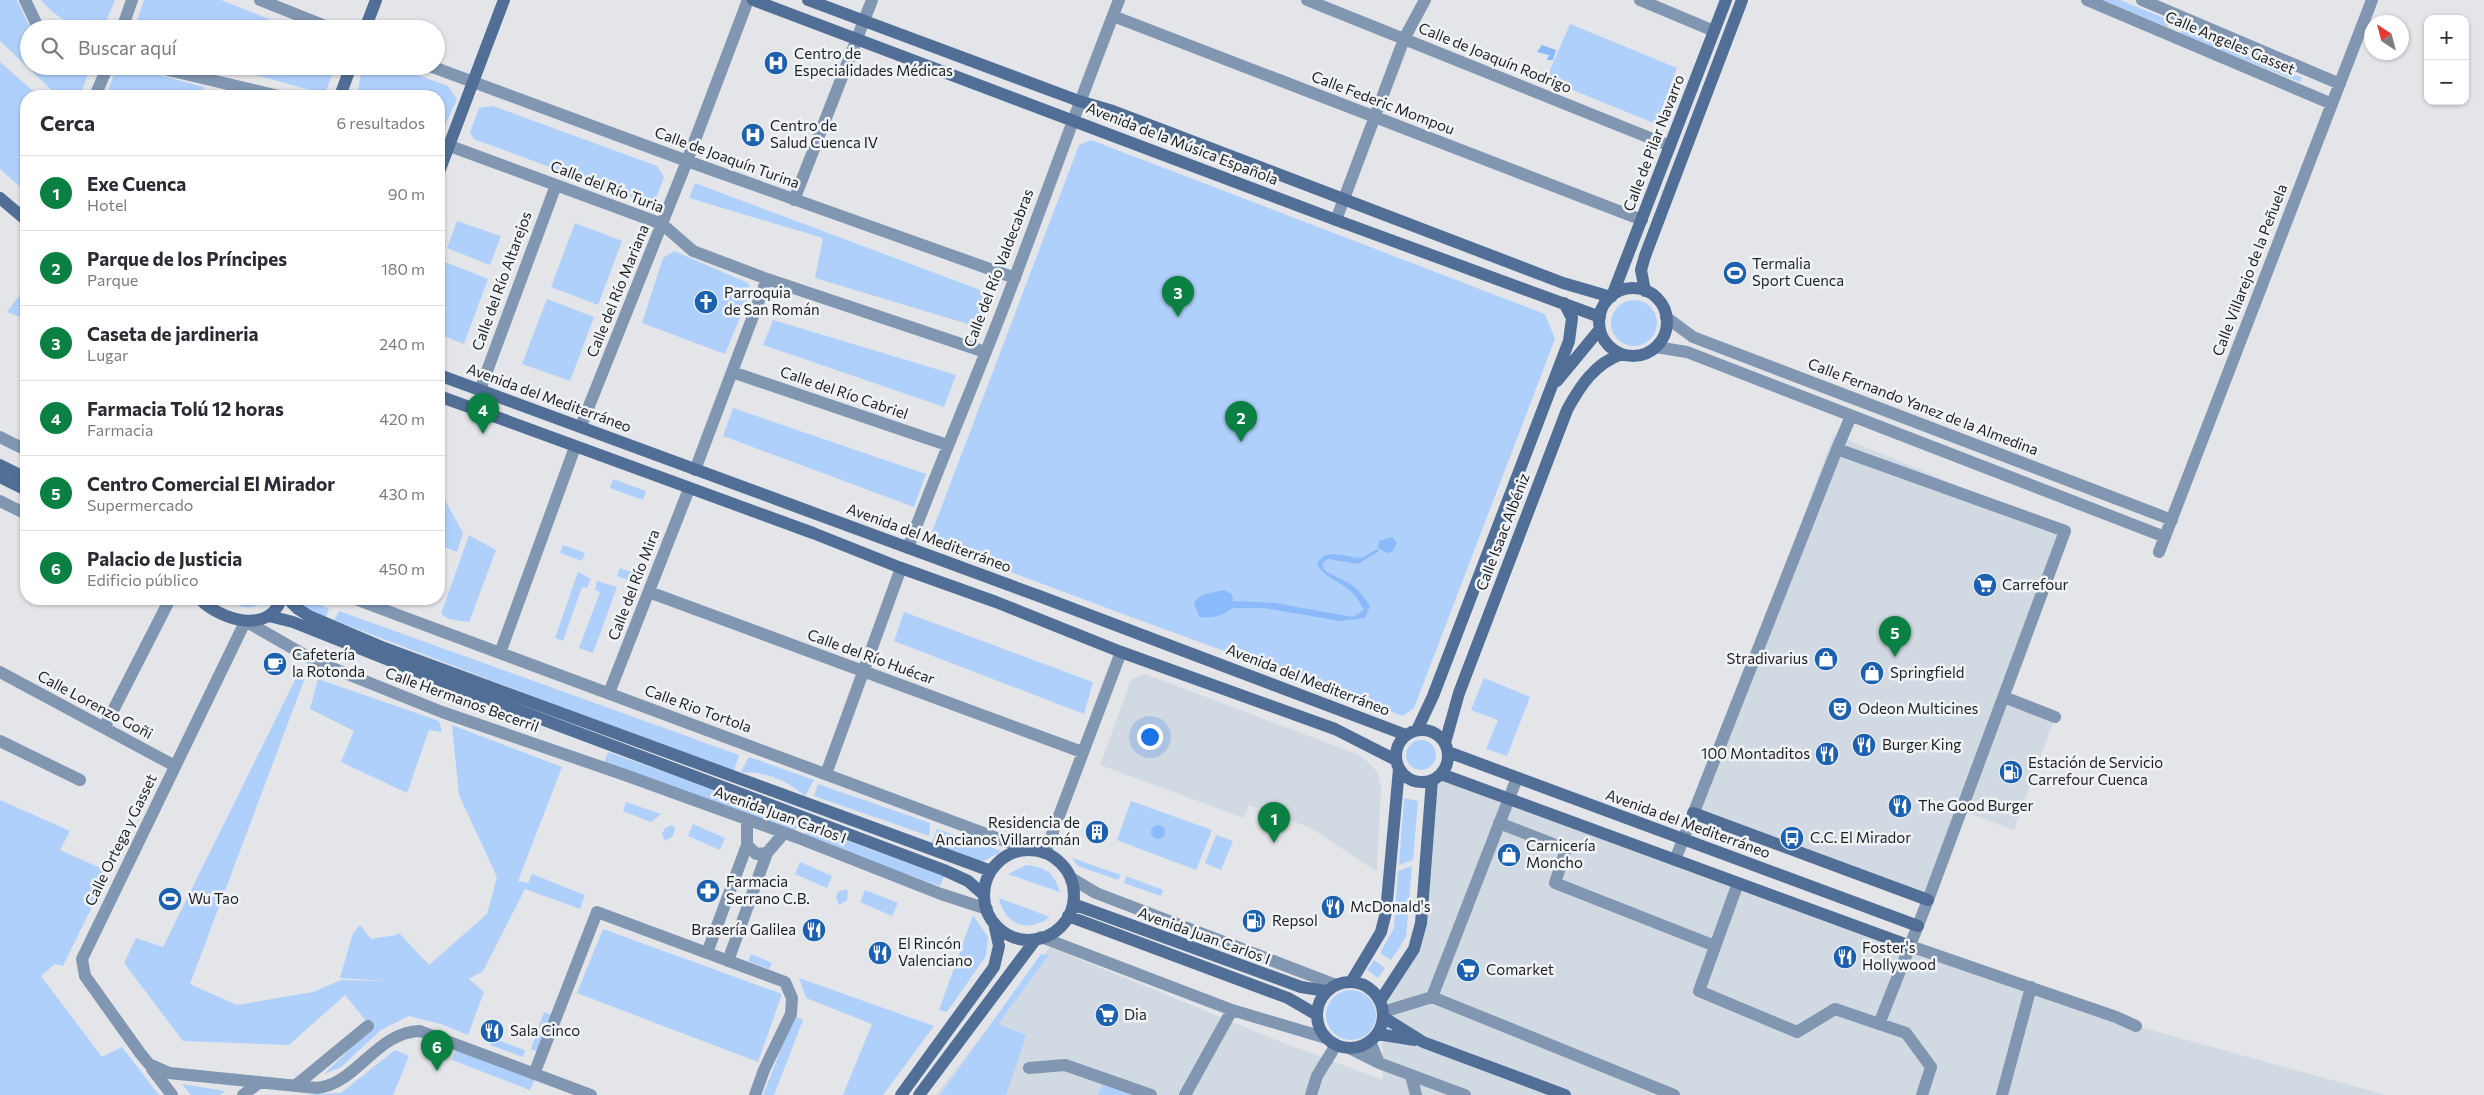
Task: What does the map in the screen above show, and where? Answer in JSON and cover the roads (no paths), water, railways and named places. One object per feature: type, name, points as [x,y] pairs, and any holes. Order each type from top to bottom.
[{"type":"street","points":[[25,0],[35,20]]},
{"type":"street","points":[[125,20],[132,0]]},
{"type":"street","points":[[260,0],[311,20]]},
{"type":"street","points":[[368,20],[376,0]]},
{"type":"street","points":[[445,141],[472,82],[504,0]]},
{"type":"street","name":"Calle del Río Mariana","points":[[581,426],[687,162],[748,0]]},
{"type":"street","name":"Avenida de la Música Española","points":[[753,0],[1336,220],[1564,303],[1600,323]]},
{"type":"street","name":"Avenida de la Música Española","points":[[808,0],[1079,101],[1113,111],[1563,282],[1611,297]]},
{"type":"street","points":[[794,200],[872,0]]},
{"type":"street","name":"Calle del Río Valdecabras","points":[[908,548],[946,445],[1015,278],[1079,101],[1120,0]]},
{"type":"street","name":"Calle de Joaquín Rodrigo","points":[[1308,0],[1670,146]]},
{"type":"street","points":[[1336,220],[1404,39],[1426,0]]},
{"type":"street","points":[[1640,0],[1714,31]]},
{"type":"street","name":"Calle de Pilar Navarro","points":[[1611,297],[1726,0]]},
{"type":"street","name":"Calle de Pilar Navarro","points":[[1645,291],[1641,270],[1645,256],[1742,0]]},
{"type":"street","name":"Calle Angeles Gasset","points":[[2087,0],[2332,104]]},
{"type":"street","name":"Calle Angeles Gasset","points":[[2142,0],[2340,84]]},
{"type":"street","name":"Calle Villarejo de la Peñuela","points":[[2159,552],[2372,0]]},
{"type":"street","name":"Calle Federic Mompou","points":[[1113,16],[1642,220]]},
{"type":"street","name":"Calle de Joaquín Turina","points":[[445,72],[687,162],[1015,278]]},
{"type":"street","points":[[98,90],[104,75]]},
{"type":"street","points":[[189,75],[253,90]]},
{"type":"street","points":[[342,90],[348,75]]},
{"type":"street","name":"Calle del Río Turia","points":[[445,143],[662,224],[693,251],[767,279],[984,352]]},
{"type":"street","name":"Calle del Río Altarejos","points":[[480,390],[556,184]]},
{"type":"street","points":[[0,198],[20,215]]},
{"type":"street","points":[[695,470],[767,279]]},
{"type":"street","points":[[1628,289],[1645,291],[1659,301],[1666,317],[1665,333],[1656,347],[1640,356],[1622,354],[1607,344],[1600,323],[1604,306],[1611,297],[1628,289]]},
{"type":"street","name":"Calle Isaac Albéniz","points":[[1412,732],[1433,696],[1572,329],[1570,313],[1564,303]]},
{"type":"street","name":"Calle Fernando Yanez de la Almedina","points":[[1666,317],[1693,337],[2172,520]]},
{"type":"street","name":"Calle Isaac Albéniz","points":[[1550,389],[1600,323]]},
{"type":"street","points":[[1656,347],[1686,352],[2165,537]]},
{"type":"street","name":"Calle Isaac Albéniz","points":[[1446,747],[1459,693],[1567,410],[1581,385],[1604,362],[1622,354]]},
{"type":"street","name":"Calle del Río Cabriel","points":[[732,372],[946,445]]},
{"type":"street","name":"Avenida del Mediterráneo","points":[[445,377],[1412,732]]},
{"type":"street","points":[[445,398],[813,533],[901,568],[996,602],[1121,652],[1335,729],[1397,764],[1405,776],[1413,781],[1422,782],[1436,777],[1447,764],[1446,747],[1433,732],[1412,732],[1398,746],[1397,764],[1386,912],[1381,932],[1351,982]]},
{"type":"street","points":[[1675,860],[1851,416]]},
{"type":"street","points":[[0,437],[20,447]]},
{"type":"street","points":[[500,653],[574,447]]},
{"type":"street","points":[[1837,449],[2066,532],[1928,900],[1879,1024]]},
{"type":"street","points":[[0,465],[20,475]]},
{"type":"street","points":[[0,477],[20,487]]},
{"type":"street","name":"Calle del Río Mira","points":[[609,693],[689,489]]},
{"type":"street","points":[[0,501],[20,511]]},
{"type":"street","points":[[826,774],[901,568]]},
{"type":"street","name":"Calle del Río Huécar","points":[[649,592],[1082,752]]},
{"type":"street","points":[[104,728],[167,605]]},
{"type":"street","points":[[209,605],[246,622],[269,616],[277,605]]},
{"type":"street","name":"Calle Hermanos Becerril","points":[[294,605],[310,616],[384,648],[574,726]]},
{"type":"street","name":"Calle Rio Tortola","points":[[371,605],[1029,850]]},
{"type":"street","name":"Calle Hermanos Becerril","points":[[269,616],[293,622],[574,726]]},
{"type":"street","name":"Calle Hermanos Becerril","points":[[246,622],[299,653],[359,679],[442,712],[561,754]]},
{"type":"street","name":"Calle Ortega y Gasset","points":[[172,1095],[85,976],[82,959],[246,622]]},
{"type":"street","points":[[1045,853],[1121,652]]},
{"type":"street","name":"Calle Lorenzo Goñi","points":[[0,672],[176,766]]},
{"type":"street","points":[[2004,697],[2055,717]]},
{"type":"street","name":"Avenida Juan Carlos I","points":[[574,726],[991,871]]},
{"type":"street","name":"Avenida Juan Carlos I","points":[[574,726],[944,870],[968,881],[984,895]]},
{"type":"street","points":[[0,741],[80,780]]},
{"type":"street","name":"Avenida del Mediterráneo","points":[[1446,747],[1517,778],[1918,926]]},
{"type":"street","name":"Avenida Juan Carlos I","points":[[561,754],[784,833],[940,894],[987,909]]},
{"type":"street","points":[[1436,777],[1509,799],[1910,946],[2031,987],[2136,1026]]},
{"type":"street","points":[[1379,1063],[1374,1037],[1382,1010],[1414,948],[1420,922],[1436,777]]},
{"type":"street","points":[[1432,997],[1517,778]]},
{"type":"street","name":"Avenida del Mediterráneo","points":[[1693,813],[1928,900]]},
{"type":"street","points":[[707,953],[748,845],[747,820]]},
{"type":"street","points":[[1499,823],[1566,849],[1555,883],[1715,946]]},
{"type":"street","points":[[728,961],[767,853],[784,833]]},
{"type":"street","points":[[748,845],[756,854],[767,853]]},
{"type":"street","points":[[901,1095],[994,968],[999,946],[994,923],[987,909],[984,895],[991,871],[1008,856],[1029,850],[1045,853],[1059,861],[1071,878],[1074,891],[1070,910],[1059,928],[1039,938],[919,1095]]},
{"type":"street","points":[[1071,878],[1096,893],[1331,988]]},
{"type":"street","points":[[1738,883],[1699,991],[1797,1032],[1835,1009],[1906,1033],[1931,1067],[1922,1095]]},
{"type":"street","name":"Avenida Juan Carlos I","points":[[1070,910],[1292,984],[1331,988]]},
{"type":"street","name":"Avenida Juan Carlos I","points":[[1070,910],[1288,998],[1317,1015]]},
{"type":"street","points":[[534,1074],[596,912],[785,982],[792,998],[791,1014],[764,1070],[755,1095]]},
{"type":"street","points":[[994,923],[1010,935],[1020,938],[1039,938],[1232,1010],[1326,1038],[1379,1063],[1465,1095]]},
{"type":"street","points":[[1326,1038],[1319,1026],[1317,1015],[1319,1002],[1331,988],[1351,982],[1368,987],[1382,1010],[1423,1042]]},
{"type":"street","points":[[2002,1095],[2031,987]]},
{"type":"street","points":[[1382,1010],[1432,997],[1674,1095]]},
{"type":"street","points":[[1185,1095],[1232,1010]]},
{"type":"street","points":[[295,1086],[368,1026]]},
{"type":"street","points":[[149,1064],[169,1073],[322,1087],[344,1076],[395,1036],[420,1031],[437,1035],[591,1095]]},
{"type":"street","points":[[1311,1095],[1317,1076],[1343,1047],[1359,1047],[1374,1037],[1423,1042],[1564,1095]]},
{"type":"street","points":[[1029,1068],[1065,1064],[1151,1095]]},
{"type":"street","points":[[1411,1074],[1416,1095]]},
{"type":"street","points":[[243,1095],[260,1082]]},
{"type":"place","name":"Centro de Especialidades Médicas","points":[[776,63]]},
{"type":"place","name":"Centro de Salud Cuenca IV","points":[[753,135]]},
{"type":"place","name":"Termalia Sport Cuenca","points":[[1735,273]]},
{"type":"place","name":"Parroquia de San Román","points":[[706,302]]},
{"type":"place","name":"Caseta de jardineria","points":[[1178,317]]},
{"type":"place","name":"Farmacia Tolú 12 horas","points":[[483,434]]},
{"type":"place","name":"Parque de los Príncipes","points":[[1241,442]]},
{"type":"place","name":"Carrefour","points":[[1985,585]]},
{"type":"place","name":"Centro Comercial El Mirador","points":[[1895,657]]},
{"type":"place","name":"Stradivarius","points":[[1826,659]]},
{"type":"place","name":"Cafetería la Rotonda","points":[[275,664]]},
{"type":"place","name":"Springfield","points":[[1872,673]]},
{"type":"place","name":"Odeon Multicines","points":[[1840,709]]},
{"type":"place","name":"Burger King","points":[[1864,745]]},
{"type":"place","name":"100 Montaditos","points":[[1827,754]]},
{"type":"place","name":"Estación de Servicio Carrefour Cuenca","points":[[2011,772]]},
{"type":"place","name":"The Good Burger","points":[[1900,806]]},
{"type":"place","name":"Residencia de Ancianos Villarromán","points":[[1097,832]]},
{"type":"place","name":"C.C. El Mirador","points":[[1792,838]]},
{"type":"place","name":"Exe Cuenca","points":[[1274,843]]},
{"type":"place","name":"Carnicería Moncho","points":[[1509,855]]},
{"type":"place","name":"Farmacia Serrano C.B.","points":[[708,891]]},
{"type":"place","name":"Wu Tao","points":[[170,899]]},
{"type":"place","name":"McDonald's","points":[[1333,907]]},
{"type":"place","name":"Repsol","points":[[1254,921]]},
{"type":"place","name":"Brasería Galilea","points":[[814,930]]},
{"type":"place","name":"El Rincón Valenciano","points":[[880,953]]},
{"type":"place","name":"Foster's Hollywood","points":[[1845,957]]},
{"type":"place","name":"Comarket","points":[[1468,970]]},
{"type":"place","name":"Dia","points":[[1107,1015]]},
{"type":"place","name":"Sala Cinco","points":[[492,1031]]},
{"type":"place","name":"Palacio de Justicia","points":[[437,1071]]}]
